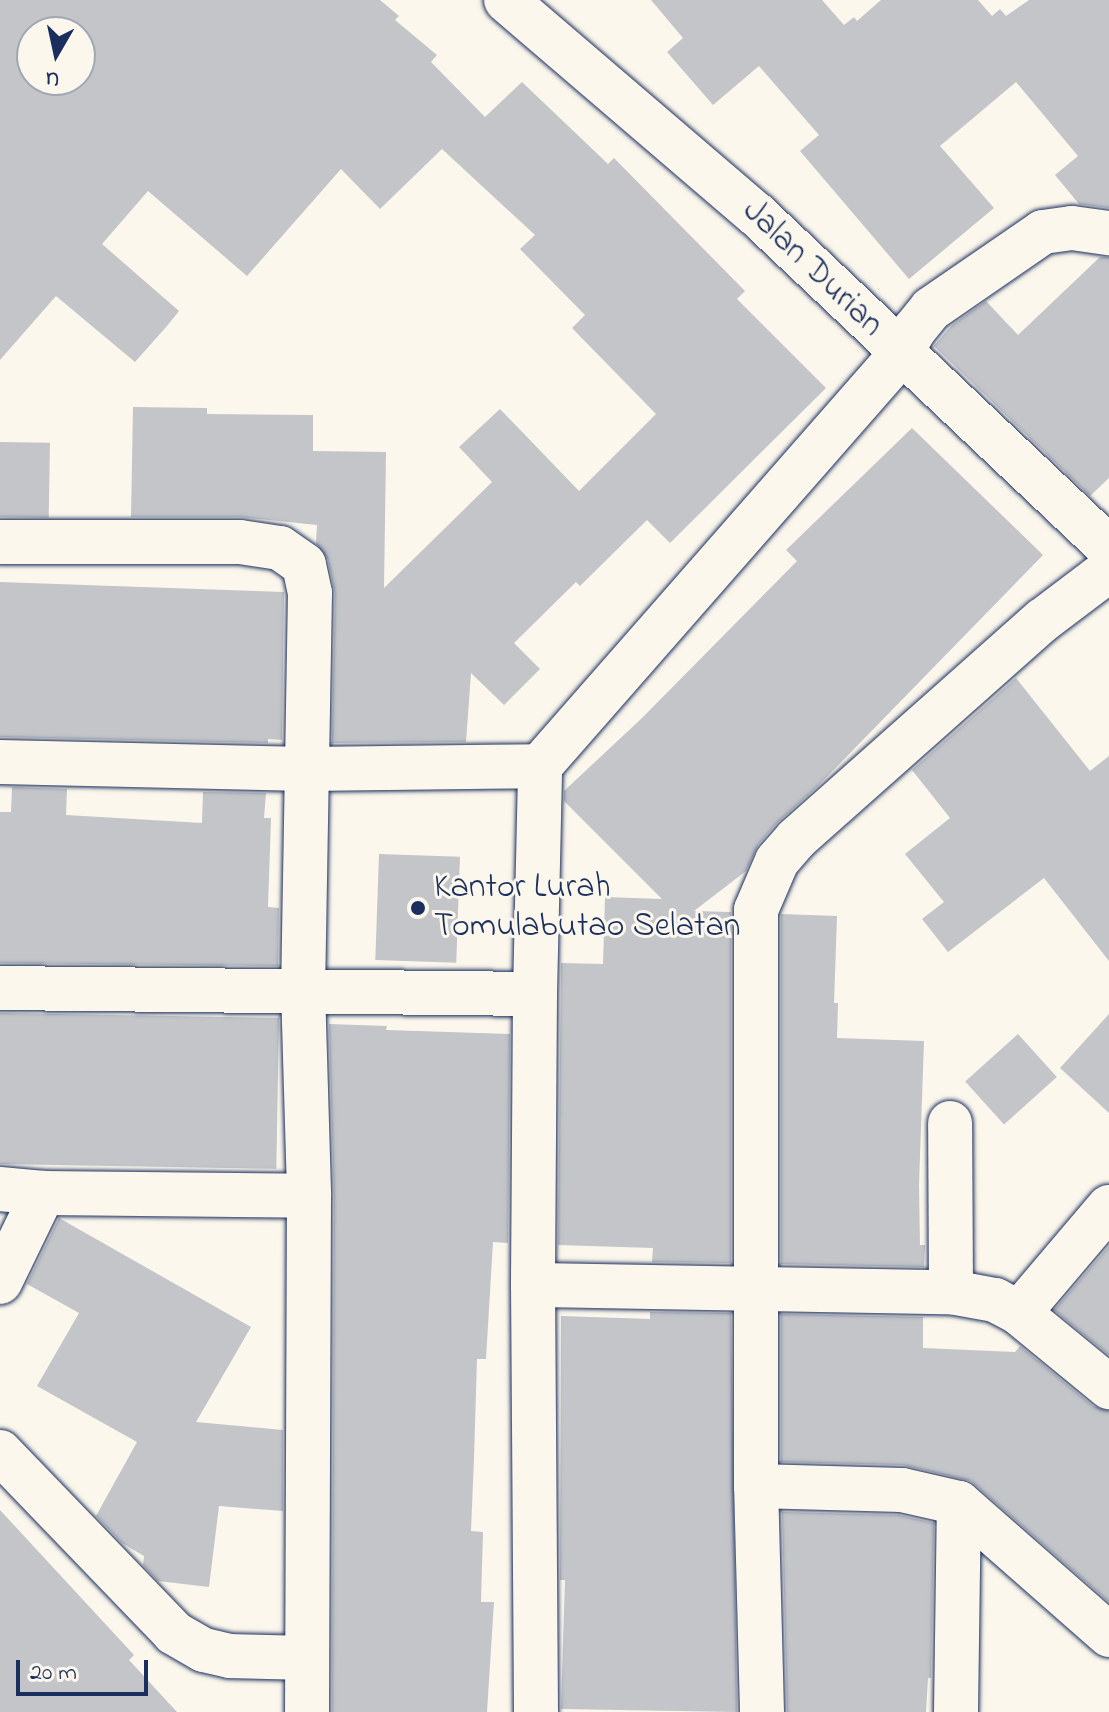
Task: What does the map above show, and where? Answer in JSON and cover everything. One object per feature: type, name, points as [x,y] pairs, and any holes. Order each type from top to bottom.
[{"type":"street","name":"Jalan Durian","points":[[506,0],[756,214],[1109,548]]},
{"type":"street","points":[[536,1712],[533,1285],[540,766],[901,354],[931,309],[1043,232],[1072,228],[1109,233]]},
{"type":"street","points":[[0,542],[240,542],[280,548],[304,565],[310,593],[303,989],[309,1196],[307,1712]]},
{"type":"street","points":[[762,1712],[756,1486],[756,910],[764,883],[796,839],[1043,620],[1109,570]]},
{"type":"street","points":[[0,762],[306,769],[540,766]]},
{"type":"street","points":[[0,988],[535,994]]},
{"type":"street","points":[[950,1123],[951,1292]]},
{"type":"street","points":[[0,1189],[43,1193],[309,1196]]},
{"type":"street","points":[[0,1282],[43,1193]]},
{"type":"street","points":[[1019,1313],[1109,1207]]},
{"type":"street","points":[[533,1285],[951,1292],[995,1300],[1019,1313],[1109,1387]]},
{"type":"street","points":[[0,1452],[174,1633],[204,1650],[230,1656],[306,1658]]},
{"type":"street","points":[[756,1486],[902,1490],[959,1503],[1109,1635]]},
{"type":"street","points":[[956,1712],[959,1503]]},
{"type":"building","points":[[0,0],[380,0],[399,16],[395,20],[437,55],[431,62],[485,117],[522,82],[608,164],[614,158],[745,291],[737,299],[826,388],[670,543],[647,520],[580,586],[576,582],[514,643],[540,669],[504,705],[471,673],[466,742],[332,743],[335,593],[328,560],[316,543],[317,525],[240,517],[131,517],[133,407],[207,408],[207,414],[313,415],[313,451],[386,452],[384,588],[492,482],[459,447],[500,409],[579,491],[656,414],[572,328],[585,315],[520,249],[535,235],[442,149],[380,209],[341,169],[247,276],[148,191],[102,244],[179,311],[135,362],[56,296],[0,360]]},
{"type":"building","points":[[651,0],[822,0],[844,25],[854,17],[857,21],[881,0],[978,0],[992,16],[1000,9],[1006,16],[1029,0],[1109,0],[1109,208],[1079,204],[1055,175],[1078,156],[1016,82],[940,146],[994,208],[909,279],[800,151],[819,135],[759,66],[713,105],[667,52],[683,38]]},
{"type":"building","points":[[1100,257],[1109,257],[1109,478],[1090,496],[934,346],[952,325],[986,301],[1018,335]]},
{"type":"building","points":[[912,428],[1043,555],[817,787],[777,823],[758,845],[746,871],[694,911],[731,912],[731,1263],[652,1262],[653,1248],[558,1245],[561,963],[603,964],[605,897],[662,899],[564,801],[564,791],[642,718],[797,561],[786,550]]},
{"type":"building","points":[[0,442],[50,443],[49,518],[0,517]]},
{"type":"building","points":[[0,582],[284,592],[282,740],[268,739],[268,743],[0,737]]},
{"type":"building","points":[[1016,678],[1090,771],[1109,756],[1109,961],[1044,878],[948,952],[922,919],[944,902],[905,854],[950,818],[912,770]]},
{"type":"building","points":[[12,787],[67,789],[66,815],[202,823],[203,792],[266,793],[264,818],[271,818],[268,907],[279,908],[278,966],[0,963],[0,812],[11,812]]},
{"type":"building","name":"Kantor Lurah Tomulabutao Selatan","points":[[379,854],[460,857],[456,963],[375,960]]},
{"type":"building","points":[[781,914],[837,916],[834,1003],[838,1003],[837,1038],[924,1041],[919,1185],[920,1245],[925,1245],[924,1267],[781,1264]]},
{"type":"building","points":[[0,1013],[279,1018],[276,1169],[0,1164]]},
{"type":"building","points":[[1109,1014],[1109,1113],[1060,1068]]},
{"type":"building","points":[[329,1024],[387,1026],[386,1030],[510,1034],[508,1243],[493,1242],[486,1359],[477,1359],[471,1531],[483,1532],[481,1602],[494,1602],[487,1712],[332,1712],[334,1195]]},
{"type":"building","points":[[1018,1034],[1057,1077],[1004,1125],[965,1082]]},
{"type":"building","points":[[59,1218],[251,1327],[196,1422],[283,1430],[283,1511],[219,1506],[209,1587],[158,1581],[143,1565],[144,1556],[122,1543],[96,1516],[137,1442],[37,1386],[79,1313],[27,1284]]},
{"type":"building","points":[[1109,1246],[1109,1355],[1054,1310]]},
{"type":"building","points":[[650,1312],[731,1313],[737,1712],[561,1709],[565,1580],[560,1580],[561,1316],[650,1319]]},
{"type":"building","points":[[781,1314],[923,1317],[923,1348],[1015,1352],[1020,1346],[1093,1406],[1109,1411],[1109,1602],[971,1481],[903,1465],[781,1462]]},
{"type":"building","points":[[0,1510],[134,1655],[129,1660],[177,1712],[0,1712]]},
{"type":"building","points":[[782,1512],[899,1515],[934,1523],[931,1678],[928,1678],[926,1712],[787,1712]]},
{"type":"place","name":"Kantor Lurah Tomulabutao Selatan","points":[[418,908]]}]
